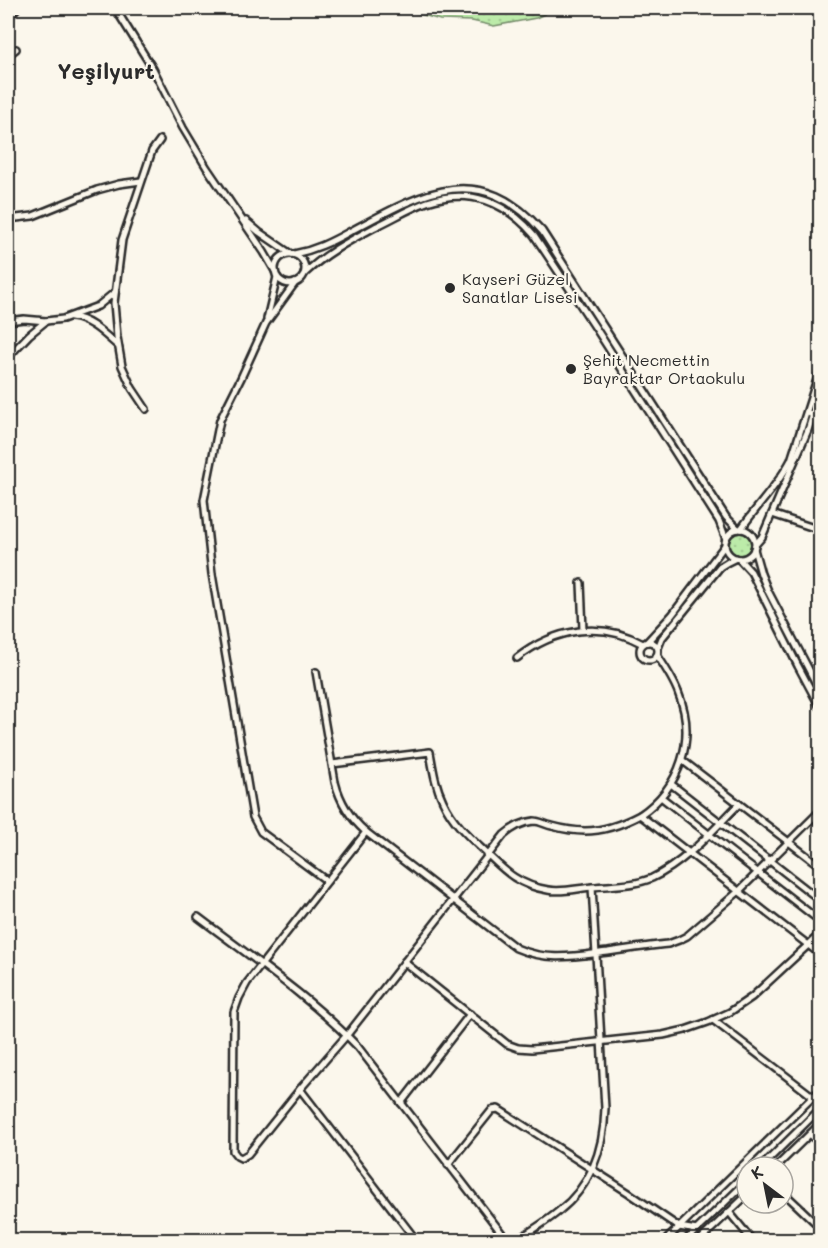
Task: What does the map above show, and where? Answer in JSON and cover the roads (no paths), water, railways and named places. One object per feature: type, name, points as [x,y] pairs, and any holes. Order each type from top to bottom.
[{"type":"street","points":[[8,18],[17,8]]},
{"type":"street","points":[[115,8],[153,69],[207,168],[264,252],[276,274],[285,283],[295,283]]},
{"type":"street","points":[[8,55],[16,49]]},
{"type":"street","points":[[146,409],[122,366],[114,303],[122,240],[152,151],[160,140]]},
{"type":"street","points":[[8,219],[33,216],[97,190],[141,181]]},
{"type":"street","points":[[266,323],[276,274],[275,264],[284,255],[325,245],[414,200],[435,192],[454,189],[478,191],[513,204],[542,231],[726,517],[740,529],[750,533],[754,539],[761,574],[768,591],[820,692]]},
{"type":"street","points":[[327,882],[261,832],[253,817],[212,574],[204,500],[220,420],[266,323],[295,283],[322,258],[342,245],[412,208],[434,200],[455,196],[477,198],[496,204],[510,212],[534,235],[719,521],[726,549],[751,572],[820,707]]},
{"type":"street","points":[[233,206],[252,226],[302,260],[305,267],[304,274]]},
{"type":"street","points":[[8,321],[24,319],[57,321],[98,306],[115,292]]},
{"type":"street","points":[[69,317],[88,322],[119,347]]},
{"type":"street","points":[[8,357],[46,321]]},
{"type":"street","points":[[366,832],[241,993],[234,1012],[233,1151],[241,1158],[248,1154],[346,1035],[508,832],[526,823],[537,821],[561,829],[587,831],[614,826],[640,815],[662,797],[682,760],[686,729],[683,708],[675,684],[657,655],[657,648],[662,638],[720,567],[748,556],[762,537],[809,414],[820,370]]},
{"type":"street","points":[[657,655],[651,660],[644,658],[640,651],[672,615],[726,542],[729,534],[740,529],[788,466],[820,392]]},
{"type":"street","points":[[809,414],[820,418]]},
{"type":"street","points":[[772,514],[820,530]]},
{"type":"street","points":[[581,584],[583,630]]},
{"type":"street","points":[[517,658],[548,639],[583,630],[614,632],[645,643],[655,644],[657,648]]},
{"type":"street","points":[[316,672],[337,791],[353,819],[366,832],[516,948],[538,956],[553,958],[596,954],[668,944],[687,936],[759,873],[820,811]]},
{"type":"street","points":[[332,764],[430,752],[436,784],[446,807],[460,828],[511,876],[539,888],[554,891],[635,884],[665,871],[688,853],[739,804]]},
{"type":"street","points":[[682,760],[820,866]]},
{"type":"street","points":[[670,784],[820,900]]},
{"type":"street","points":[[662,797],[820,921]]},
{"type":"street","points":[[640,815],[820,954]]},
{"type":"street","points":[[517,1240],[569,1203],[593,1170],[601,1145],[605,1117],[592,887]]},
{"type":"street","points":[[198,917],[325,1015],[358,1047],[507,1240]]},
{"type":"street","points":[[404,962],[507,1044],[532,1049],[663,1035],[713,1020],[737,1008],[752,997],[820,934]]},
{"type":"street","points":[[401,1103],[470,1014]]},
{"type":"street","points":[[713,1020],[820,1102]]},
{"type":"street","points":[[300,1089],[416,1240]]},
{"type":"street","points":[[666,1240],[820,1090]]},
{"type":"street","points":[[448,1165],[492,1110],[498,1109],[679,1227],[697,1230]]},
{"type":"street","points":[[773,1155],[820,1109]]},
{"type":"street","points":[[788,1155],[820,1124]]},
{"type":"street","points":[[810,1134],[820,1144]]},
{"type":"street","points":[[679,1227],[685,1240],[735,1193]]},
{"type":"street","points":[[795,1203],[820,1227]]},
{"type":"street","points":[[700,1240],[735,1206]]},
{"type":"street","points":[[729,1212],[752,1240]]},
{"type":"place","name":"Kayseri Güzel Sanatlar Lisesi","points":[[450,288]]},
{"type":"place","name":"Şehit Necmettin Bayraktar Ortaokulu","points":[[571,369]]},
{"type":"district","name":"Yeşilyurt","points":[[106,71]]}]
